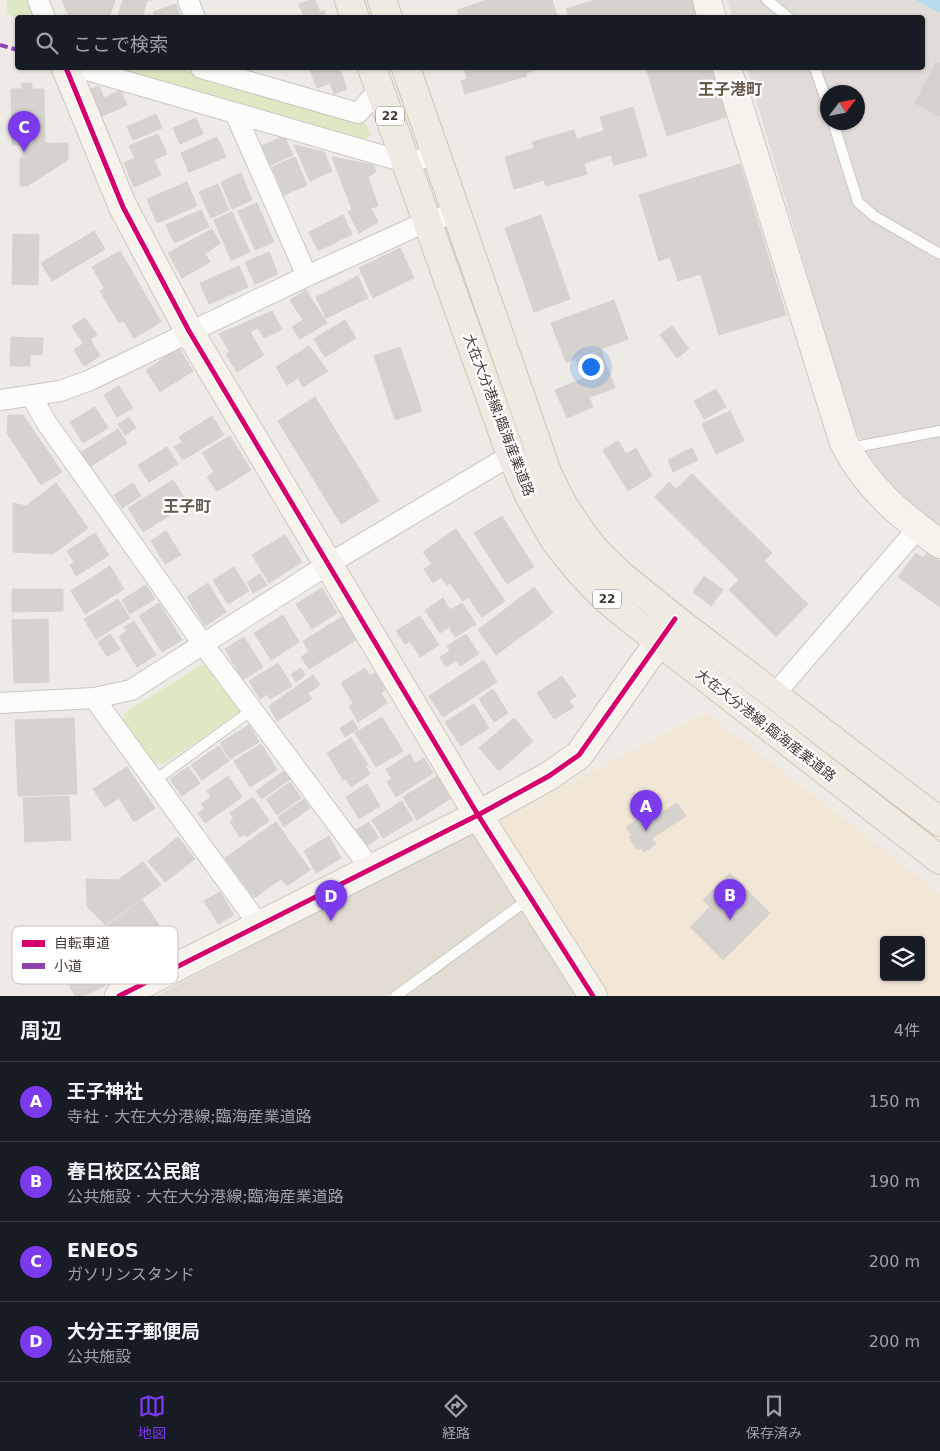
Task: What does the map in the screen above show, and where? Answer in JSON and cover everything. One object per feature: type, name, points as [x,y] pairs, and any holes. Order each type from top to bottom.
[{"type":"main road","points":[[349,0],[354,15]]},
{"type":"main road","points":[[382,0],[387,15]]},
{"type":"main road","name":"大在大分港線;臨海産業道路","points":[[407,70],[548,475],[563,505],[598,552],[675,619],[940,822]]},
{"type":"main road","name":"大在大分港線;臨海産業道路","points":[[376,78],[511,455],[542,521],[560,547],[605,598],[940,860]]},
{"type":"street","points":[[38,0],[45,15]]},
{"type":"street","points":[[188,0],[194,15]]},
{"type":"street","points":[[707,0],[711,15]]},
{"type":"street","points":[[67,70],[123,207],[189,331],[327,566],[478,815],[592,996]]},
{"type":"street","points":[[87,70],[408,164],[437,154]]},
{"type":"street","points":[[213,70],[358,113],[376,78]]},
{"type":"street","points":[[728,70],[833,415],[846,448],[855,466],[889,505],[940,544]]},
{"type":"street","points":[[235,113],[307,276]]},
{"type":"street","points":[[0,400],[32,397],[60,391],[88,381],[307,276],[428,221],[457,213]]},
{"type":"street","points":[[32,397],[42,416],[204,644],[371,869]]},
{"type":"street","points":[[0,703],[94,698],[131,690],[327,566],[511,455]]},
{"type":"street","points":[[774,695],[918,528]]},
{"type":"street","points":[[178,966],[478,815],[549,776],[579,755],[675,619]]},
{"type":"street","points":[[94,698],[259,925]]},
{"type":"street","points":[[119,996],[143,984]]},
{"type":"lane","points":[[767,0],[785,15]]},
{"type":"lane","points":[[816,70],[821,85]]},
{"type":"lane","points":[[836,130],[858,202],[874,216],[940,254]]},
{"type":"lane","points":[[846,448],[940,431]]},
{"type":"lane","points":[[154,781],[252,710]]},
{"type":"lane","points":[[396,996],[531,897]]},
{"type":"shaded area","points":[[727,0],[915,0],[940,13],[940,528],[888,490],[849,417],[748,70],[925,70],[925,15],[731,15]]},
{"type":"shaded area","points":[[706,713],[940,893],[940,996],[608,996],[498,821]]},
{"type":"shaded area","points":[[475,830],[517,900],[387,996],[156,996]]},
{"type":"shaded area","points":[[524,909],[577,996],[405,996]]},
{"type":"green space","points":[[7,0],[29,0],[34,14],[15,15],[15,17],[7,14]]},
{"type":"green space","points":[[117,70],[184,70],[365,123],[371,135],[362,142]]},
{"type":"green space","points":[[205,663],[240,712],[164,764],[151,763],[122,721],[127,711]]},
{"type":"water","points":[[915,0],[940,0],[940,13]]},
{"type":"building","points":[[62,0],[115,0],[110,15],[68,15]]},
{"type":"building","points":[[123,0],[147,0],[143,15],[118,15]]},
{"type":"building","points":[[315,0],[320,12],[324,10],[325,15],[303,15],[299,4]]},
{"type":"building","points":[[487,0],[552,0],[557,15],[459,15],[457,10]]},
{"type":"building","points":[[595,0],[693,0],[698,15],[568,15],[566,9]]},
{"type":"building","points":[[176,4],[180,15],[154,15],[153,12]]},
{"type":"building","points":[[936,63],[940,64],[940,116],[915,103]]},
{"type":"building","points":[[310,70],[340,70],[347,89],[334,94],[330,83],[317,88]]},
{"type":"building","points":[[464,70],[536,70],[526,73],[527,76],[465,94],[461,81],[467,79]]},
{"type":"building","points":[[647,70],[715,70],[729,116],[667,136]]},
{"type":"building","points":[[22,83],[32,83],[32,89],[44,89],[45,143],[12,145],[11,89],[22,89]]},
{"type":"building","points":[[99,86],[104,98],[121,90],[127,105],[100,117],[88,90]]},
{"type":"building","points":[[633,107],[647,156],[614,165],[600,117]]},
{"type":"building","points":[[156,114],[162,128],[133,140],[127,127]]},
{"type":"building","points":[[196,118],[203,134],[180,144],[173,128]]},
{"type":"building","points":[[574,130],[587,174],[546,186],[532,142]]},
{"type":"building","points":[[604,131],[611,155],[584,163],[577,139]]},
{"type":"building","points":[[158,134],[167,154],[154,160],[161,175],[134,187],[124,163],[135,158],[129,146]]},
{"type":"building","points":[[284,136],[293,155],[270,165],[261,146]]},
{"type":"building","points":[[217,137],[226,157],[189,172],[181,153]]},
{"type":"building","points":[[68,143],[68,160],[27,186],[20,186],[20,158],[23,158],[23,144]]},
{"type":"building","points":[[294,145],[324,152],[332,171],[310,181]]},
{"type":"building","points":[[534,148],[544,180],[514,189],[505,157]]},
{"type":"building","points":[[295,157],[307,185],[284,195],[272,167]]},
{"type":"building","points":[[332,157],[373,165],[376,172],[368,177],[378,206],[371,208],[378,222],[359,233],[348,212],[352,209]]},
{"type":"building","points":[[740,164],[786,315],[719,335],[701,274],[678,281],[670,257],[659,261],[639,195]]},
{"type":"building","points":[[241,173],[252,200],[232,209],[221,182]]},
{"type":"building","points":[[187,182],[197,206],[157,223],[147,199]]},
{"type":"building","points":[[218,184],[229,210],[211,218],[199,192]]},
{"type":"building","points":[[257,203],[274,242],[255,250],[238,211]]},
{"type":"building","points":[[201,210],[209,227],[174,243],[166,225]]},
{"type":"building","points":[[232,212],[250,252],[231,260],[214,220]]},
{"type":"building","points":[[343,215],[352,234],[318,251],[309,232]]},
{"type":"building","points":[[541,215],[570,299],[534,312],[505,228]]},
{"type":"building","points":[[212,229],[220,243],[205,254],[210,262],[182,278],[168,253]]},
{"type":"building","points":[[94,231],[105,249],[52,281],[41,263]]},
{"type":"building","points":[[13,234],[39,235],[38,285],[12,284]]},
{"type":"building","points":[[400,248],[414,278],[373,298],[359,268]]},
{"type":"building","points":[[120,251],[161,322],[134,338],[92,267]]},
{"type":"building","points":[[269,252],[278,274],[255,284],[245,262]]},
{"type":"building","points":[[239,266],[248,287],[209,304],[200,283]]},
{"type":"building","points":[[358,276],[368,298],[326,318],[316,297]]},
{"type":"building","points":[[105,288],[124,321],[119,323],[100,291]]},
{"type":"building","points":[[306,290],[327,323],[300,339],[292,327],[303,320],[290,300]]},
{"type":"building","points":[[614,300],[628,339],[566,362],[551,323]]},
{"type":"building","points":[[272,311],[282,329],[264,338],[258,328],[250,332],[264,355],[237,372],[226,354],[230,352],[219,334]]},
{"type":"building","points":[[85,318],[97,335],[83,343],[72,326]]},
{"type":"building","points":[[345,320],[356,338],[325,357],[314,339]]},
{"type":"building","points":[[672,326],[689,349],[677,358],[660,335]]},
{"type":"building","points":[[11,337],[30,338],[30,366],[10,366]]},
{"type":"building","points":[[30,338],[43,338],[42,355],[30,354]]},
{"type":"building","points":[[90,339],[100,356],[84,366],[74,350]]},
{"type":"building","points":[[309,346],[328,371],[303,387],[298,378],[287,385],[276,367]]},
{"type":"building","points":[[400,347],[422,411],[395,420],[374,356]]},
{"type":"building","points":[[179,348],[193,371],[160,392],[146,370]]},
{"type":"building","points":[[601,351],[615,388],[590,397],[576,360]]},
{"type":"building","points":[[582,379],[593,407],[567,418],[555,390]]},
{"type":"building","points":[[119,386],[133,408],[117,417],[104,395]]},
{"type":"building","points":[[716,389],[726,407],[704,419],[694,401]]},
{"type":"building","points":[[315,397],[379,501],[341,524],[278,421]]},
{"type":"building","points":[[95,407],[108,428],[83,443],[70,422]]},
{"type":"building","points":[[730,411],[744,441],[716,454],[702,424]]},
{"type":"building","points":[[8,415],[23,415],[62,472],[41,485],[7,433]]},
{"type":"building","points":[[212,416],[224,435],[191,455],[179,437]]},
{"type":"building","points":[[129,417],[136,428],[125,435],[118,424]]},
{"type":"building","points":[[118,429],[127,443],[89,467],[80,453]]},
{"type":"building","points":[[230,436],[251,470],[224,487],[202,453]]},
{"type":"building","points":[[618,441],[626,454],[636,448],[652,476],[628,491],[603,450]]},
{"type":"building","points":[[182,442],[191,455],[183,460],[174,447]]},
{"type":"building","points":[[167,447],[178,464],[149,482],[138,465]]},
{"type":"building","points":[[692,448],[698,460],[673,472],[668,460]]},
{"type":"building","points":[[214,472],[224,487],[217,491],[207,477]]},
{"type":"building","points":[[692,474],[772,553],[764,561],[808,604],[776,637],[729,590],[739,580],[655,497],[669,482],[676,489]]},
{"type":"building","points":[[173,480],[188,504],[143,532],[128,508]]},
{"type":"building","points":[[56,483],[88,528],[53,554],[13,552],[13,503],[26,506]]},
{"type":"building","points":[[133,483],[141,496],[122,508],[114,495]]},
{"type":"building","points":[[502,516],[534,567],[507,584],[474,533]]},
{"type":"building","points":[[456,529],[505,601],[482,617],[468,597],[463,601],[450,583],[447,585],[441,577],[433,583],[424,569],[432,564],[423,552]]},
{"type":"building","points":[[166,531],[181,555],[165,564],[151,541]]},
{"type":"building","points":[[95,533],[109,555],[76,576],[70,565],[74,562],[67,551]]},
{"type":"building","points":[[285,535],[302,562],[269,583],[252,555]]},
{"type":"building","points":[[928,552],[940,561],[940,607],[898,577],[916,553],[923,558]]},
{"type":"building","points":[[110,566],[124,589],[85,614],[71,591]]},
{"type":"building","points":[[234,567],[249,591],[228,604],[213,580]]},
{"type":"building","points":[[260,574],[267,585],[253,593],[247,582]]},
{"type":"building","points":[[704,576],[723,590],[711,606],[693,592]]},
{"type":"building","points":[[208,583],[226,612],[205,626],[187,597]]},
{"type":"building","points":[[146,585],[155,599],[130,614],[122,600]]},
{"type":"building","points":[[534,587],[553,613],[496,655],[478,630]]},
{"type":"building","points":[[322,588],[337,613],[312,629],[296,604]]},
{"type":"building","points":[[12,589],[63,589],[63,611],[12,612]]},
{"type":"building","points":[[443,598],[450,610],[462,603],[476,624],[455,637],[449,627],[440,633],[425,610]]},
{"type":"building","points":[[118,599],[130,618],[96,639],[84,619]]},
{"type":"building","points":[[159,603],[182,640],[162,652],[139,616]]},
{"type":"building","points":[[283,615],[299,642],[271,660],[254,633]]},
{"type":"building","points":[[420,616],[439,645],[420,657],[410,641],[405,644],[396,631]]},
{"type":"building","points":[[342,617],[356,640],[309,669],[301,657],[309,652],[303,641]]},
{"type":"building","points":[[48,619],[49,682],[14,683],[12,620]]},
{"type":"building","points":[[134,621],[156,655],[137,667],[119,637],[127,631],[124,627]]},
{"type":"building","points":[[110,634],[120,649],[107,656],[98,642]]},
{"type":"building","points":[[466,634],[479,654],[460,666],[447,646]]},
{"type":"building","points":[[244,637],[263,667],[243,680],[225,649]]},
{"type":"building","points":[[450,651],[456,660],[446,667],[440,657]]},
{"type":"building","points":[[484,660],[497,682],[443,717],[429,696]]},
{"type":"building","points":[[278,663],[292,686],[270,699],[267,694],[260,699],[249,681]]},
{"type":"building","points":[[301,668],[305,675],[296,682],[291,674]]},
{"type":"building","points":[[365,668],[370,676],[375,673],[385,690],[381,693],[387,703],[358,722],[349,706],[353,703],[341,683]]},
{"type":"building","points":[[313,675],[320,685],[308,693],[312,699],[277,721],[269,706]]},
{"type":"building","points":[[562,676],[576,696],[569,701],[574,707],[554,719],[537,693]]},
{"type":"building","points":[[493,689],[508,713],[494,722],[479,699]]},
{"type":"building","points":[[474,704],[489,728],[461,746],[445,722]]},
{"type":"building","points":[[382,717],[403,751],[376,767],[355,733]]},
{"type":"building","points":[[74,718],[77,794],[18,796],[15,720]]},
{"type":"building","points":[[514,718],[533,741],[499,771],[479,748]]},
{"type":"building","points":[[353,720],[358,729],[345,737],[340,728]]},
{"type":"building","points":[[249,725],[259,742],[230,759],[220,743]]},
{"type":"building","points":[[351,738],[368,765],[365,766],[370,774],[351,787],[346,779],[343,780],[327,753]]},
{"type":"building","points":[[261,744],[277,770],[250,787],[234,761]]},
{"type":"building","points":[[219,746],[229,761],[202,780],[191,765]]},
{"type":"building","points":[[410,754],[415,763],[424,758],[433,773],[396,797],[387,782],[392,779],[386,769]]},
{"type":"building","points":[[127,767],[155,808],[134,822],[119,798],[105,807],[93,789]]},
{"type":"building","points":[[188,767],[200,783],[182,796],[170,779]]},
{"type":"building","points":[[284,771],[290,779],[262,799],[256,791]]},
{"type":"building","points":[[439,775],[453,797],[417,820],[403,797]]},
{"type":"building","points":[[228,776],[242,797],[205,823],[198,813],[205,809],[201,804],[211,797],[207,791]]},
{"type":"building","points":[[290,782],[301,798],[277,815],[266,799]]},
{"type":"building","points":[[367,784],[380,806],[359,819],[346,797]]},
{"type":"building","points":[[69,796],[71,840],[25,842],[23,798]]},
{"type":"building","points":[[253,797],[269,821],[246,837],[244,834],[240,837],[230,822],[234,819],[230,813]]},
{"type":"building","points":[[304,799],[310,808],[284,827],[278,817]]},
{"type":"building","points":[[402,801],[413,820],[383,838],[372,820]]},
{"type":"building","points":[[677,803],[686,816],[652,838],[656,844],[644,852],[641,848],[637,850],[629,837],[632,835],[626,827],[640,818],[644,824]]},
{"type":"building","points":[[276,822],[310,870],[287,886],[281,879],[254,898],[225,858]]},
{"type":"building","points":[[369,822],[379,838],[366,846],[356,830]]},
{"type":"building","points":[[329,836],[341,858],[316,873],[304,851]]},
{"type":"building","points":[[178,837],[195,859],[165,882],[148,861]]},
{"type":"building","points":[[143,862],[161,885],[105,925],[87,906],[86,879],[118,880]]},
{"type":"building","points":[[730,873],[770,913],[723,960],[690,927],[710,907],[703,900]]},
{"type":"building","points":[[220,892],[234,915],[218,924],[204,901]]},
{"type":"building","points":[[142,900],[159,925],[158,926],[107,926]]},
{"type":"building","points":[[69,984],[108,984],[84,996],[75,996]]},
{"type":"marked path","points":[[0,45],[15,49]]},
{"type":"cycle path","points":[[67,70],[123,207],[189,331],[478,815],[593,996]]},
{"type":"cycle path","points":[[178,966],[478,815],[549,776],[579,755],[675,619]]},
{"type":"cycle path","points":[[119,996],[143,984]]},
{"type":"place","name":"ENEOS","points":[[24,152]]},
{"type":"place","name":"王子神社","points":[[646,831]]},
{"type":"place","name":"春日校区公民館","points":[[730,920]]},
{"type":"place","name":"大分王子郵便局","points":[[331,921]]},
{"type":"district","name":"王子港町","points":[[730,89]]},
{"type":"district","name":"王子町","points":[[187,506]]}]
